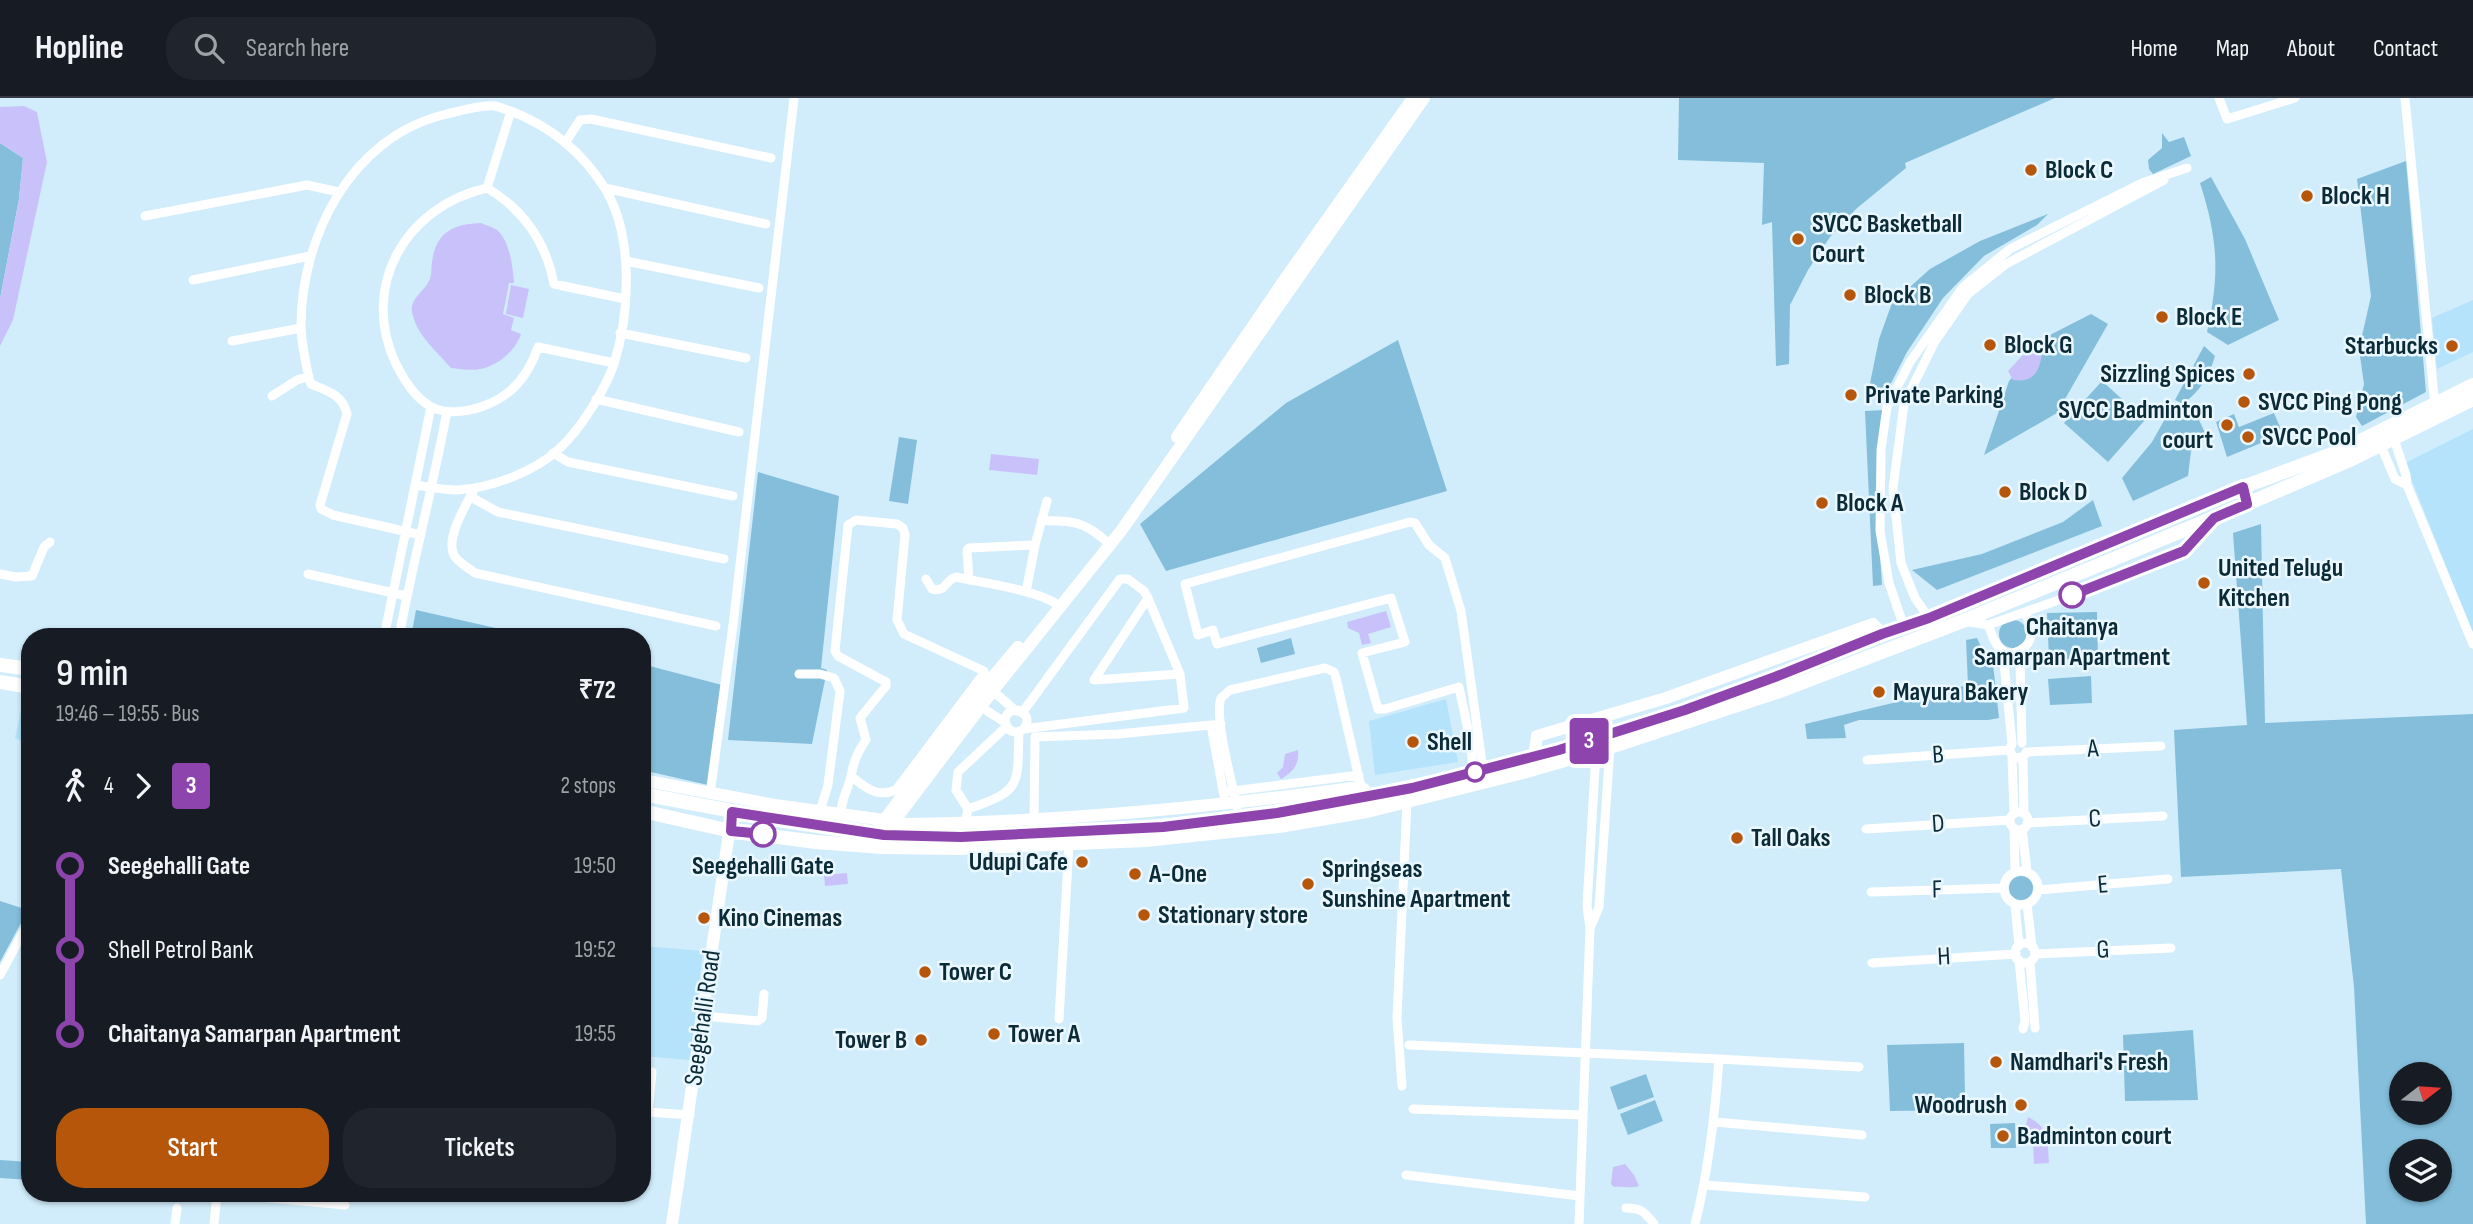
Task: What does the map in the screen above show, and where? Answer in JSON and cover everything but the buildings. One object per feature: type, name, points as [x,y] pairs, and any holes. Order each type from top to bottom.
[{"type":"main road","points":[[651,796],[732,812],[960,848],[1145,840],[1279,825],[1407,802],[1603,749],[1730,701],[1963,621],[2214,518],[2387,442],[2473,385]]},
{"type":"main road","points":[[651,813],[731,831],[961,837],[1063,833],[1163,827],[1231,805],[1478,771],[1730,701],[1882,634],[1929,618],[2243,487],[2473,399]]},
{"type":"main road","points":[[2243,487],[2247,504]]},
{"type":"main road","points":[[0,665],[21,668]]},
{"type":"main road","points":[[0,682],[21,686]]},
{"type":"street","points":[[710,794],[733,625],[794,98]]},
{"type":"street","points":[[1107,543],[1285,279],[1413,98]]},
{"type":"street","points":[[851,776],[873,792],[884,794],[896,790],[1058,605],[1196,425],[1424,98]]},
{"type":"street","points":[[2219,98],[2227,119],[2295,98]]},
{"type":"street","points":[[2405,98],[2437,411]]},
{"type":"street","points":[[415,485],[454,490],[475,488],[521,472],[553,453],[586,416],[614,363],[625,299],[626,261],[618,221],[605,188],[575,150],[542,125],[494,106],[428,119],[383,144],[339,192],[321,225],[310,256],[303,293],[301,328],[311,384],[340,397],[345,403],[347,414],[321,509],[333,515],[421,535]]},
{"type":"street","points":[[487,188],[511,111]]},
{"type":"street","points":[[565,143],[580,120],[591,119],[771,158]]},
{"type":"street","points":[[1904,627],[1889,583],[1880,531],[1881,450],[1887,407],[1910,362],[1963,287],[2010,249],[2141,183],[2187,168],[2006,264],[1968,294],[1934,343],[1905,404],[1893,488],[1901,563],[1915,598],[1929,618]]},
{"type":"street","points":[[145,216],[307,185],[339,192]]},
{"type":"street","points":[[487,188],[509,203],[528,222],[548,257],[554,284],[625,299]]},
{"type":"street","points":[[487,188],[450,200],[429,214],[403,243],[387,279],[383,304],[388,343],[404,379],[431,407],[447,411],[479,408],[508,393],[523,377],[538,347],[614,363]]},
{"type":"street","points":[[605,188],[766,224]]},
{"type":"street","points":[[193,280],[310,256]]},
{"type":"street","points":[[626,261],[759,288]]},
{"type":"street","points":[[232,341],[301,328]]},
{"type":"street","points":[[620,333],[746,358]]},
{"type":"street","points":[[272,396],[297,380],[309,376]]},
{"type":"street","points":[[596,399],[739,432]]},
{"type":"street","points":[[386,628],[431,407]]},
{"type":"street","points":[[400,628],[447,411]]},
{"type":"street","points":[[2387,442],[2406,475],[2407,485],[2473,644]]},
{"type":"street","points":[[2387,442],[2396,479],[2407,485]]},
{"type":"street","points":[[553,453],[568,462],[733,496]]},
{"type":"street","points":[[475,488],[462,512],[451,546],[454,557],[475,573],[716,626]]},
{"type":"street","points":[[471,497],[498,512],[724,559]]},
{"type":"street","points":[[1026,592],[1047,501]]},
{"type":"street","points":[[1963,621],[1988,625],[2096,587],[2184,551],[2214,518]]},
{"type":"street","points":[[841,814],[841,802],[851,776],[854,757],[866,740],[860,719],[886,686],[886,682],[836,654],[848,525],[856,520],[897,524],[905,535],[897,620],[904,634],[984,671],[989,681],[1026,719],[1021,730],[1017,775],[1010,790],[994,800],[968,809]]},
{"type":"street","points":[[1041,521],[1086,524],[1107,543]]},
{"type":"street","points":[[1410,522],[1415,523],[1429,545],[1445,558],[1461,611],[1478,771],[1459,687],[1378,709],[1362,653],[1405,642],[1391,597],[1217,645],[1213,630],[1198,635],[1185,584],[1410,522]]},
{"type":"street","points":[[0,574],[32,576],[44,547],[50,542]]},
{"type":"street","points":[[969,580],[969,548],[1035,545]]},
{"type":"street","points":[[308,574],[407,596]]},
{"type":"street","points":[[926,579],[929,586],[937,590],[944,588],[954,577],[1026,592],[1058,605]]},
{"type":"street","points":[[965,824],[968,809],[956,790],[958,772],[1006,724],[1009,713],[1019,712],[1120,579],[1128,579],[1144,591],[1148,598],[1180,674],[1184,708],[1011,731],[1006,724],[981,707]]},
{"type":"street","points":[[1148,598],[1094,680],[1180,674]]},
{"type":"street","points":[[2003,652],[2009,653],[2024,648],[2029,643],[2031,635],[2025,612]]},
{"type":"street","points":[[1534,757],[1537,736],[1666,698],[1873,624],[1882,634]]},
{"type":"street","points":[[1988,625],[2003,652],[2007,672],[2011,750],[2026,871]]},
{"type":"street","points":[[2015,871],[2018,823],[2024,813],[2020,660],[2024,648]]},
{"type":"street","points":[[651,782],[710,794],[841,814],[881,834],[965,824],[1231,805],[1363,786],[1336,678],[1330,669],[1230,690],[1224,694],[1219,703],[1216,724],[1231,805]]},
{"type":"street","points":[[799,674],[820,674],[834,678],[840,691],[828,785],[820,811]]},
{"type":"street","points":[[881,834],[981,707],[989,681]]},
{"type":"street","points":[[881,834],[989,681]]},
{"type":"street","points":[[1034,820],[1035,737],[1118,734],[1216,724]]},
{"type":"street","points":[[2011,750],[2018,741],[2024,750]]},
{"type":"street","name":"A","points":[[2024,750],[2161,746]]},
{"type":"street","points":[[1590,928],[1599,907],[1603,749]]},
{"type":"street","points":[[1579,1224],[1590,928],[1587,906],[1603,749]]},
{"type":"street","points":[[2011,750],[2016,758],[2024,750]]},
{"type":"street","name":"B","points":[[1867,760],[2011,750]]},
{"type":"street","points":[[1402,1086],[1397,1018],[1407,802]]},
{"type":"street","name":"Seegehalli Road","points":[[672,1224],[690,1115],[732,812]]},
{"type":"street","name":"C","points":[[2018,823],[2163,816]]},
{"type":"street","name":"D","points":[[1866,829],[2018,823]]},
{"type":"street","points":[[1059,1019],[1069,844]]},
{"type":"street","points":[[2015,871],[2026,871],[2036,879],[2038,890],[2035,898],[2028,904],[2015,904],[2007,898],[2004,888],[2007,878],[2015,871]]},
{"type":"street","name":"E","points":[[2038,890],[2168,879]]},
{"type":"street","name":"F","points":[[1871,892],[2004,888]]},
{"type":"street","points":[[2015,904],[2025,1021],[2023,1029]]},
{"type":"street","points":[[2028,904],[2035,1028]]},
{"type":"street","points":[[0,975],[21,936]]},
{"type":"street","points":[[2018,953],[2024,944],[2032,954]]},
{"type":"street","name":"G","points":[[2032,954],[2171,948]]},
{"type":"street","points":[[2018,953],[2024,963],[2032,954]]},
{"type":"street","name":"H","points":[[1872,963],[2018,953]]},
{"type":"street","points":[[703,1016],[758,1021],[762,1018],[764,994]]},
{"type":"street","points":[[1409,1045],[1584,1051],[1859,1066]]},
{"type":"street","points":[[1696,1224],[1715,1122],[1719,1059]]},
{"type":"street","points":[[651,1078],[652,1072]]},
{"type":"street","points":[[1413,1109],[1583,1115]]},
{"type":"street","points":[[651,1112],[690,1115]]},
{"type":"street","points":[[1715,1122],[1862,1135]]},
{"type":"street","points":[[1406,1175],[1580,1196]]},
{"type":"street","points":[[1705,1185],[1865,1197]]},
{"type":"street","points":[[214,1224],[216,1202]]},
{"type":"street","points":[[313,1202],[345,1205]]},
{"type":"street","points":[[175,1224],[177,1208]]},
{"type":"street","points":[[1626,1208],[1644,1210],[1654,1224]]},
{"type":"shaded area","points":[[1679,98],[2055,98],[1905,163],[1906,168],[1856,209],[1830,237],[1808,270],[1790,305],[1789,364],[1776,366],[1772,222],[1762,225],[1764,163],[1678,160]]},
{"type":"shaded area","points":[[24,106],[37,112],[47,162],[13,320],[0,346],[0,299],[19,199],[23,158],[0,143],[0,107]]},
{"type":"shaded area","points":[[2162,133],[2169,142],[2184,137],[2191,156],[2153,174],[2148,160],[2162,148]]},
{"type":"shaded area","points":[[0,143],[23,158],[19,199],[0,299]]},
{"type":"shaded area","points":[[2406,161],[2426,392],[2362,426],[2356,417],[2364,384],[2359,349],[2371,296],[2357,179]]},
{"type":"shaded area","points":[[2211,177],[2245,239],[2279,320],[2228,345],[2207,332],[2214,292],[2215,257],[2211,222],[2200,183]]},
{"type":"shaded area","points":[[2048,214],[2037,225],[1984,256],[1943,298],[1907,352],[1883,399],[1867,398],[1879,339],[1892,303],[1930,269],[1980,241]]},
{"type":"shaded area","points":[[481,223],[497,230],[508,248],[514,283],[509,283],[503,314],[514,318],[511,330],[521,334],[511,351],[493,365],[477,370],[451,368],[419,330],[412,305],[428,284],[434,252],[442,237],[462,225]]},
{"type":"shaded area","points":[[511,285],[529,289],[523,318],[506,314]]},
{"type":"shaded area","points":[[2473,300],[2473,352],[2437,369],[2432,318]]},
{"type":"shaded area","points":[[2091,314],[2108,324],[2057,413],[1984,455],[2009,381],[2048,336]]},
{"type":"shaded area","points":[[1398,340],[1447,491],[1166,571],[1140,524],[1286,403]]},
{"type":"shaded area","points":[[2034,343],[2042,352],[2035,374],[2026,380],[2013,380],[2008,371]]},
{"type":"shaded area","points":[[2204,346],[2215,356],[2213,364],[2199,389],[2183,404],[2175,400]]},
{"type":"shaded area","points":[[2102,381],[2145,420],[2108,462],[2064,423]]},
{"type":"shaded area","points":[[2193,407],[2207,437],[2191,451],[2188,476],[2133,501],[2122,478],[2152,442],[2166,417]]},
{"type":"shaded area","points":[[1885,410],[1877,510],[1882,585],[1873,586],[1865,411]]},
{"type":"shaded area","name":"SVCC Pool","points":[[2274,413],[2283,434],[2227,457],[2216,422],[2234,414],[2239,427]]},
{"type":"shaded area","points":[[2473,429],[2473,634],[2405,463]]},
{"type":"shaded area","points":[[899,437],[917,440],[908,504],[889,501]]},
{"type":"shaded area","points":[[991,454],[1039,459],[1037,475],[989,470]]},
{"type":"shaded area","points":[[758,472],[839,496],[821,668],[827,670],[812,744],[728,740]]},
{"type":"shaded area","points":[[2093,500],[2102,526],[1937,590],[1912,570],[1982,554],[2063,522]]},
{"type":"shaded area","points":[[2261,524],[2265,723],[2473,714],[2473,1224],[2366,1224],[2354,987],[2341,869],[2181,877],[2174,730],[2247,725],[2233,533]]},
{"type":"shaded area","points":[[416,610],[495,628],[413,628]]},
{"type":"shaded area","points":[[1386,611],[1391,627],[1368,634],[1371,643],[1362,645],[1359,633],[1348,628],[1347,622]]},
{"type":"shaded area","points":[[2097,612],[2098,658],[2049,660],[2047,613]]},
{"type":"shaded area","points":[[2013,620],[2023,624],[2027,634],[2023,644],[2013,648],[2003,644],[1999,634],[2003,624]]},
{"type":"shaded area","points":[[1291,638],[1295,654],[1261,663],[1257,648]]},
{"type":"shaded area","points":[[1977,638],[1993,664],[1999,718],[1859,720],[1844,725],[1846,738],[1807,739],[1805,724],[1968,685],[1966,640]]},
{"type":"shaded area","points":[[651,666],[722,685],[708,785],[651,772]]},
{"type":"shaded area","points":[[2091,676],[2092,703],[2050,705],[2048,679]]},
{"type":"shaded area","name":"Shell","points":[[1446,699],[1458,762],[1375,775],[1369,721]]},
{"type":"shaded area","points":[[21,710],[21,741],[15,738]]},
{"type":"shaded area","points":[[1298,750],[1295,767],[1281,779],[1277,773],[1283,767],[1285,754]]},
{"type":"shaded area","points":[[847,873],[848,884],[825,886],[824,875]]},
{"type":"shaded area","points":[[2021,876],[2030,879],[2033,888],[2030,897],[2021,900],[2012,897],[2009,888],[2012,879]]},
{"type":"shaded area","points":[[0,901],[21,908],[21,923],[0,962]]},
{"type":"shaded area","points":[[651,947],[703,951],[690,1060],[651,1057]]},
{"type":"shaded area","points":[[2193,1030],[2198,1100],[2125,1101],[2123,1035]]},
{"type":"shaded area","points":[[1964,1043],[1965,1096],[1961,1096],[1961,1110],[1890,1111],[1887,1045]]},
{"type":"shaded area","points":[[1646,1074],[1654,1097],[1618,1110],[1610,1087]]},
{"type":"shaded area","points":[[1655,1100],[1663,1121],[1628,1135],[1620,1114]]},
{"type":"shaded area","points":[[2028,1117],[2044,1130],[2049,1163],[2034,1164],[2033,1141],[2025,1129]]},
{"type":"shaded area","name":"Badminton court","points":[[2015,1123],[2016,1148],[1991,1148],[1990,1124]]},
{"type":"shaded area","points":[[0,1160],[21,1161],[21,1179],[0,1178]]},
{"type":"shaded area","points":[[1625,1164],[1639,1186],[1614,1187],[1611,1184],[1613,1167]]},
{"type":"bus line","name":"3","points":[[763,834],[731,831],[732,812],[884,835],[961,837],[1163,827],[1300,809],[1412,788],[1534,757],[1727,695],[1929,618],[2243,487],[2247,504],[2214,518],[2184,551],[2072,595]]},
{"type":"place","name":"Block C","points":[[2031,170]]},
{"type":"place","name":"Block H","points":[[2307,196]]},
{"type":"place","name":"SVCC Basketball Court","points":[[1798,239]]},
{"type":"place","name":"Block B","points":[[1850,295]]},
{"type":"place","name":"Block E","points":[[2162,317]]},
{"type":"place","name":"Block G","points":[[1990,345]]},
{"type":"place","name":"Starbucks","points":[[2452,346]]},
{"type":"place","name":"Sizzling Spices","points":[[2249,374]]},
{"type":"place","name":"Private Parking","points":[[1851,395]]},
{"type":"place","name":"SVCC Ping Pong","points":[[2244,402]]},
{"type":"place","name":"SVCC Badminton court","points":[[2227,425]]},
{"type":"place","name":"SVCC Pool","points":[[2248,437]]},
{"type":"place","name":"Block D","points":[[2005,492]]},
{"type":"place","name":"Block A","points":[[1822,503]]},
{"type":"place","name":"United Telugu Kitchen","points":[[2204,583]]},
{"type":"place","name":"Chaitanya Samarpan Apartment","points":[[2072,595]]},
{"type":"place","name":"Mayura Bakery","points":[[1879,692]]},
{"type":"place","name":"Shell","points":[[1413,742]]},
{"type":"place","name":"Seegehalli Gate","points":[[763,834]]},
{"type":"place","name":"Tall Oaks","points":[[1737,838]]},
{"type":"place","name":"Udupi Cafe","points":[[1082,862]]},
{"type":"place","name":"A-One","points":[[1135,874]]},
{"type":"place","name":"Springseas Sunshine Apartment","points":[[1308,884]]},
{"type":"place","name":"Stationary store","points":[[1144,915]]},
{"type":"place","name":"Kino Cinemas","points":[[704,918]]},
{"type":"place","name":"Tower C","points":[[925,972]]},
{"type":"place","name":"Tower A","points":[[994,1034]]},
{"type":"place","name":"Tower B","points":[[921,1040]]},
{"type":"place","name":"Namdhari's Fresh","points":[[1996,1062]]},
{"type":"place","name":"Woodrush","points":[[2021,1105]]},
{"type":"place","name":"Badminton court","points":[[2003,1136]]}]
